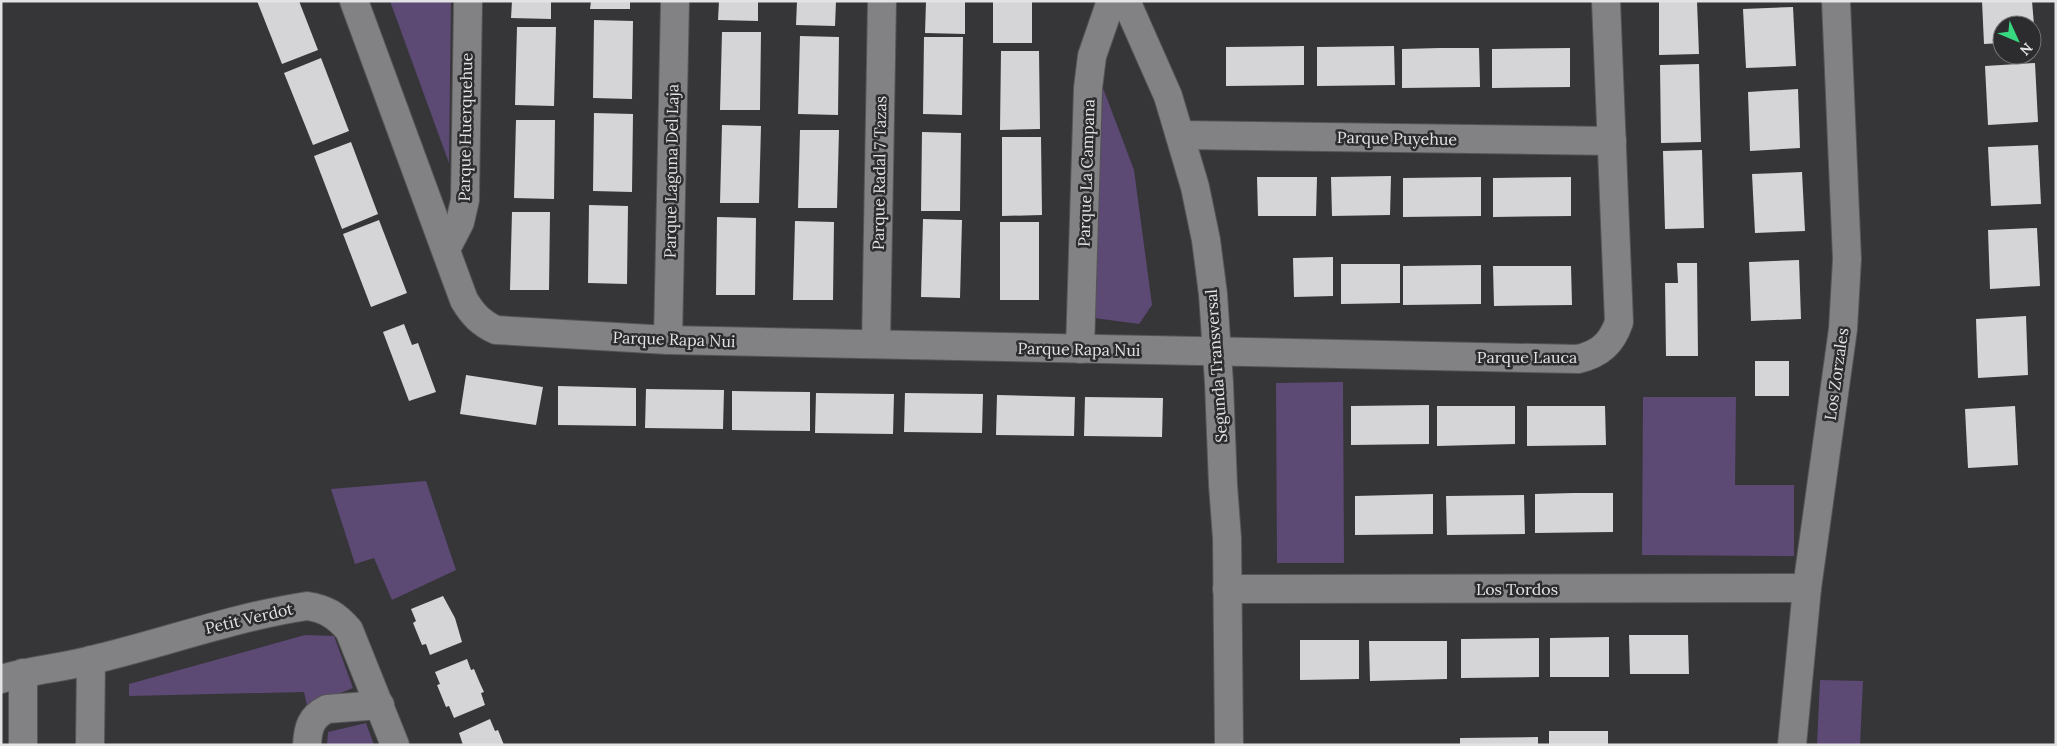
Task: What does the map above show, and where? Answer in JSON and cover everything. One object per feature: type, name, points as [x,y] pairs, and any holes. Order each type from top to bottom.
[{"type":"street","name":"Parque Rapa Nui","points":[[354,1],[464,300],[471,313],[482,323],[496,330],[668,340],[1216,352]]},
{"type":"street","name":"Parque Huerquehue","points":[[446,250],[460,222],[465,200],[468,1]]},
{"type":"street","name":"Parque Laguna Del Laja","points":[[668,340],[675,1]]},
{"type":"street","name":"Parque Radal 7 Tazas","points":[[876,344],[882,1]]},
{"type":"street","name":"Parque La Campana","points":[[1080,349],[1088,88],[1092,56],[1111,1]]},
{"type":"street","name":"Segunda Transversal","points":[[1126,1],[1168,96],[1195,187],[1206,240],[1213,294],[1227,538],[1228,745]]},
{"type":"street","name":"Parque Lauca","points":[[1216,352],[1578,359],[1590,356],[1601,350],[1616,332],[1620,311],[1606,1]]},
{"type":"street","name":"Los Zorzales","points":[[1792,745],[1807,588],[1843,329],[1846,291],[1846,228],[1836,1]]},
{"type":"street","name":"Parque Puyehue","points":[[1181,135],[1612,141]]},
{"type":"street","name":"Los Tordos","points":[[1227,589],[1807,588]]},
{"type":"street","name":"Petit Verdot","points":[[12,676],[91,660],[187,632],[307,606],[323,609],[337,617],[348,630],[395,745]]},
{"type":"street","points":[[90,745],[91,660]]},
{"type":"street","points":[[12,676],[23,745]]},
{"type":"street","points":[[308,745],[310,725],[320,713],[328,709],[380,705]]},
{"type":"shaded area","points":[[390,1],[451,1],[449,163]]},
{"type":"shaded area","points":[[1103,88],[1134,170],[1152,305],[1139,324],[1094,318]]},
{"type":"shaded area","points":[[1343,382],[1344,563],[1277,563],[1276,383]]},
{"type":"shaded area","points":[[1643,397],[1736,397],[1735,485],[1794,485],[1794,556],[1642,555]]},
{"type":"shaded area","points":[[426,481],[456,570],[392,600],[374,558],[355,564],[331,489]]},
{"type":"shaded area","points":[[305,635],[334,636],[353,688],[307,706],[304,692],[129,696],[129,684]]},
{"type":"shaded area","points":[[1820,680],[1863,681],[1860,745],[1817,745]]},
{"type":"shaded area","points":[[366,723],[374,745],[327,745],[328,732]]},
{"type":"building","points":[[257,1],[299,1],[318,50],[282,64]]},
{"type":"building","points":[[512,1],[551,1],[551,19],[511,18]]},
{"type":"building","points":[[591,1],[630,1],[630,9],[590,9]]},
{"type":"building","points":[[719,1],[758,1],[758,21],[718,20]]},
{"type":"building","points":[[797,1],[836,1],[835,26],[796,25]]},
{"type":"building","points":[[926,1],[965,1],[965,34],[925,33]]},
{"type":"building","points":[[993,1],[1032,1],[1032,43],[993,43]]},
{"type":"building","points":[[1659,1],[1697,1],[1699,54],[1659,55]]},
{"type":"building","points":[[1982,1],[2032,1],[2033,15],[1992,15],[1992,44],[1984,44]]},
{"type":"building","points":[[1793,7],[1796,66],[1746,68],[1743,9]]},
{"type":"building","points":[[594,20],[633,21],[632,99],[593,98]]},
{"type":"building","points":[[517,27],[556,27],[554,106],[515,105]]},
{"type":"building","points":[[722,32],[761,32],[760,110],[720,110]]},
{"type":"building","points":[[800,36],[839,37],[838,115],[798,114]]},
{"type":"building","points":[[924,37],[963,37],[962,115],[923,114]]},
{"type":"building","points":[[1304,46],[1304,85],[1226,86],[1226,47]]},
{"type":"building","points":[[1394,46],[1395,85],[1317,86],[1317,47]]},
{"type":"building","points":[[1479,48],[1480,87],[1402,88],[1402,49]]},
{"type":"building","points":[[1570,48],[1570,87],[1492,88],[1492,49]]},
{"type":"building","points":[[1001,51],[1039,51],[1040,129],[1000,130]]},
{"type":"building","points":[[321,58],[349,131],[313,145],[284,73]]},
{"type":"building","points":[[1699,64],[1701,142],[1661,143],[1660,65]]},
{"type":"building","points":[[2035,65],[2038,122],[1988,125],[1985,66]]},
{"type":"building","points":[[1798,89],[1800,148],[1750,151],[1748,92]]},
{"type":"building","points":[[594,113],[633,114],[632,192],[593,191]]},
{"type":"building","points":[[516,120],[555,120],[554,199],[514,198]]},
{"type":"building","points":[[722,125],[761,126],[759,203],[720,203]]},
{"type":"building","points":[[800,130],[839,130],[837,208],[798,208]]},
{"type":"building","points":[[922,132],[961,133],[960,211],[921,211]]},
{"type":"building","points":[[1002,137],[1041,137],[1042,215],[1002,216]]},
{"type":"building","points":[[351,142],[378,214],[342,229],[314,156]]},
{"type":"building","points":[[2038,145],[2041,204],[1991,206],[1988,147]]},
{"type":"building","points":[[1702,150],[1704,228],[1665,229],[1663,151]]},
{"type":"building","points":[[1802,172],[1805,231],[1755,233],[1752,174]]},
{"type":"building","points":[[1391,176],[1390,215],[1332,216],[1331,177]]},
{"type":"building","points":[[1257,177],[1317,177],[1316,216],[1258,216]]},
{"type":"building","points":[[1481,177],[1481,216],[1403,217],[1403,178]]},
{"type":"building","points":[[1571,177],[1571,216],[1493,217],[1493,178]]},
{"type":"building","points":[[589,205],[628,206],[627,284],[588,283]]},
{"type":"building","points":[[512,212],[550,212],[549,290],[510,290]]},
{"type":"building","points":[[717,217],[756,218],[755,295],[716,295]]},
{"type":"building","points":[[923,219],[962,220],[960,298],[921,297]]},
{"type":"building","points":[[379,220],[407,293],[371,307],[343,234]]},
{"type":"building","points":[[795,221],[834,222],[833,300],[793,300]]},
{"type":"building","points":[[1000,222],[1039,222],[1039,300],[1000,300]]},
{"type":"building","points":[[2037,228],[2040,286],[1990,289],[1988,230]]},
{"type":"building","points":[[1333,257],[1333,296],[1294,297],[1293,258]]},
{"type":"building","points":[[1799,260],[1801,319],[1751,321],[1749,262]]},
{"type":"building","points":[[1677,263],[1697,263],[1698,356],[1666,356],[1665,283],[1678,283]]},
{"type":"building","points":[[1341,264],[1400,264],[1400,303],[1341,304]]},
{"type":"building","points":[[1481,265],[1481,304],[1403,305],[1403,266]]},
{"type":"building","points":[[1493,266],[1571,266],[1572,305],[1494,306]]},
{"type":"building","points":[[2026,316],[2028,375],[1978,378],[1976,319]]},
{"type":"building","points":[[404,324],[412,345],[418,343],[436,392],[409,401],[383,332]]},
{"type":"building","points":[[1755,361],[1789,361],[1789,396],[1755,396]]},
{"type":"building","points":[[466,375],[543,387],[536,425],[460,414]]},
{"type":"building","points":[[558,386],[636,388],[636,426],[558,425]]},
{"type":"building","points":[[646,389],[724,390],[723,429],[645,428]]},
{"type":"building","points":[[732,391],[810,392],[810,431],[732,430]]},
{"type":"building","points":[[816,393],[894,394],[893,434],[815,433]]},
{"type":"building","points":[[905,393],[983,394],[982,433],[904,432]]},
{"type":"building","points":[[997,395],[1075,397],[1074,436],[996,435]]},
{"type":"building","points":[[1085,397],[1163,398],[1162,437],[1084,436]]},
{"type":"building","points":[[1429,405],[1429,444],[1351,445],[1351,406]]},
{"type":"building","points":[[1437,406],[1515,406],[1515,444],[1437,446]]},
{"type":"building","points":[[1527,406],[1605,406],[1606,445],[1527,446]]},
{"type":"building","points":[[2015,406],[2018,465],[1968,468],[1965,409]]},
{"type":"building","points":[[1613,493],[1613,532],[1535,533],[1535,494]]},
{"type":"building","points":[[1433,494],[1433,534],[1355,535],[1355,496]]},
{"type":"building","points":[[1524,495],[1525,534],[1447,535],[1446,496]]},
{"type":"building","points":[[443,596],[455,618],[462,642],[430,655],[426,644],[422,645],[413,623],[416,621],[411,609]]},
{"type":"building","points":[[1629,635],[1688,635],[1689,674],[1630,674]]},
{"type":"building","points":[[1609,637],[1609,677],[1550,677],[1550,638]]},
{"type":"building","points":[[1539,638],[1539,677],[1461,678],[1461,639]]},
{"type":"building","points":[[1300,640],[1359,640],[1359,679],[1300,680]]},
{"type":"building","points":[[1369,641],[1447,641],[1447,679],[1370,681]]},
{"type":"building","points":[[467,659],[471,670],[474,669],[484,692],[481,693],[485,705],[454,718],[449,706],[446,707],[437,685],[440,684],[435,672]]},
{"type":"building","points":[[490,719],[495,731],[498,730],[504,745],[463,745],[459,733]]},
{"type":"building","points":[[1549,731],[1608,731],[1608,745],[1549,745]]},
{"type":"building","points":[[1538,737],[1538,745],[1460,745],[1460,738]]}]
